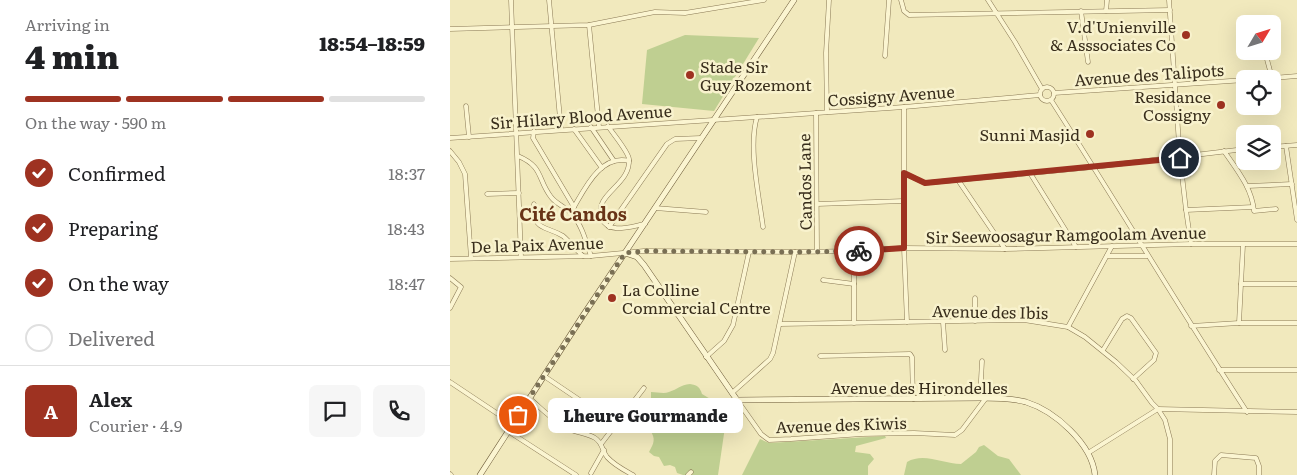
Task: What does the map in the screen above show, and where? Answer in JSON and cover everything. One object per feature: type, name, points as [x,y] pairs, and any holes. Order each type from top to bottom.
[{"type":"main road","points":[[480,475],[529,398],[794,0]]},
{"type":"main road","name":"Avenue des Kiwis","points":[[625,253],[637,257],[644,265],[737,400]]},
{"type":"main road","name":"Avenue des Hirondelles","points":[[737,400],[1013,399],[1040,409],[1067,427],[1088,452],[1095,469],[1095,475]]},
{"type":"street","points":[[511,0],[521,257]]},
{"type":"street","points":[[550,0],[561,130]]},
{"type":"street","points":[[450,28],[589,25],[655,12],[686,13],[764,0]]},
{"type":"street","points":[[827,112],[826,53],[829,0]]},
{"type":"street","points":[[885,56],[889,0]]},
{"type":"street","points":[[901,0],[904,11],[909,15],[1170,10]]},
{"type":"street","points":[[988,0],[1042,89],[1040,95],[1044,101],[1051,100]]},
{"type":"street","points":[[1106,11],[1107,0]]},
{"type":"street","points":[[1169,0],[1180,158],[1191,244]]},
{"type":"street","points":[[1082,12],[1088,62]]},
{"type":"street","points":[[589,25],[599,127]]},
{"type":"street","points":[[1281,77],[1297,76]]},
{"type":"street","name":"Avenue des Talipots","points":[[1054,93],[1236,81]]},
{"type":"street","points":[[1042,89],[1049,88],[1054,93],[1051,100]]},
{"type":"street","name":"Cossigny Avenue","points":[[713,120],[904,107],[1040,95]]},
{"type":"street","points":[[1051,100],[1094,167],[1147,256],[1247,412]]},
{"type":"street","points":[[466,106],[469,137]]},
{"type":"street","points":[[904,107],[904,248],[907,322]]},
{"type":"street","name":"Candos Lane","points":[[816,112],[818,251]]},
{"type":"street","points":[[757,117],[753,131],[763,227]]},
{"type":"street","name":"Sir Hilary Blood Avenue","points":[[450,138],[713,120]]},
{"type":"street","points":[[608,126],[627,153],[629,161],[622,179],[601,203],[602,219],[609,227],[616,229],[645,224]]},
{"type":"street","points":[[591,127],[614,161]]},
{"type":"street","points":[[574,129],[602,168]]},
{"type":"street","points":[[534,132],[533,138],[574,207]]},
{"type":"street","points":[[609,227],[667,144],[675,139],[701,138]]},
{"type":"street","points":[[1281,146],[1297,145]]},
{"type":"street","points":[[1286,146],[1297,220]]},
{"type":"street","points":[[904,173],[925,183],[1030,174],[1180,158],[1236,150]]},
{"type":"street","points":[[450,151],[459,162],[465,174],[471,258]]},
{"type":"street","points":[[1224,151],[1247,186],[1254,211],[1276,208]]},
{"type":"street","points":[[518,156],[528,160],[533,165],[551,197],[572,213],[580,225],[590,256]]},
{"type":"street","points":[[572,213],[589,181],[602,168],[614,161],[629,161]]},
{"type":"street","points":[[1030,174],[1076,247]]},
{"type":"street","points":[[958,180],[1005,249]]},
{"type":"street","points":[[1247,186],[1292,184]]},
{"type":"street","points":[[487,194],[519,193]]},
{"type":"street","points":[[817,204],[904,201]]},
{"type":"street","points":[[534,204],[534,216],[538,223],[543,228],[562,236],[583,256]]},
{"type":"street","points":[[1186,210],[1253,207]]},
{"type":"street","points":[[655,208],[706,212]]},
{"type":"street","name":"Sir Seewoosagur Ramgoolam Avenue","points":[[625,253],[644,251],[795,252],[904,248],[1005,249],[1191,244],[1297,244]]},
{"type":"street","points":[[1240,323],[1243,245]]},
{"type":"street","points":[[1068,327],[1112,246]]},
{"type":"street","points":[[854,251],[854,323]]},
{"type":"street","points":[[706,357],[724,341],[733,325],[749,252]]},
{"type":"street","points":[[732,393],[770,359],[775,348],[795,252]]},
{"type":"street","name":"De la Paix Avenue","points":[[450,259],[590,256],[625,253]]},
{"type":"street","points":[[1107,256],[1147,256]]},
{"type":"street","points":[[450,278],[462,287],[450,308]]},
{"type":"street","points":[[823,280],[854,284]]},
{"type":"street","points":[[1241,284],[1297,284]]},
{"type":"street","points":[[975,298],[975,321]]},
{"type":"street","points":[[1103,350],[1122,319],[1127,316],[1131,318],[1156,353],[1154,360],[1133,378]]},
{"type":"street","name":"Avenue des Ibis","points":[[780,324],[1024,320],[1068,327],[1103,350],[1133,378],[1158,409],[1165,420],[1170,439],[1170,475]]},
{"type":"street","points":[[943,322],[946,350]]},
{"type":"street","points":[[1191,326],[1240,323],[1297,323]]},
{"type":"street","points":[[820,356],[910,354],[912,357],[913,398]]},
{"type":"street","points":[[982,361],[983,398]]},
{"type":"street","points":[[1219,370],[1297,370]]},
{"type":"street","points":[[544,376],[587,405]]},
{"type":"street","points":[[450,382],[513,424]]},
{"type":"street","points":[[601,444],[644,388]]},
{"type":"street","points":[[529,398],[559,423],[572,430],[592,436],[601,444],[609,460],[633,475]]},
{"type":"street","name":"Avenue des Kiwis","points":[[737,400],[764,437],[769,440],[791,440],[862,434],[914,433],[955,435],[962,430],[983,398]]},
{"type":"street","points":[[1088,452],[1158,409],[1297,412]]},
{"type":"street","points":[[508,431],[576,475]]},
{"type":"street","points":[[590,473],[604,450]]},
{"type":"street","points":[[1214,475],[1215,461],[1221,456],[1256,458],[1259,466],[1259,475]]},
{"type":"green space","name":"Stade Sir Guy Rozemont","points":[[685,35],[759,38],[714,111],[642,104],[647,50]]},
{"type":"green space","points":[[690,384],[698,387],[702,394],[712,400],[725,427],[718,475],[683,475],[677,473],[675,467],[670,465],[664,466],[659,457],[649,452],[654,441],[650,430],[656,408],[651,398],[651,392],[667,393]]},
{"type":"green space","points":[[885,436],[886,438],[856,446],[855,452],[870,454],[874,459],[868,466],[868,475],[742,475],[760,439],[769,443]]},
{"type":"green space","points":[[984,445],[998,456],[1009,459],[1021,475],[904,475],[907,462],[913,459],[927,458],[961,464],[976,452],[979,447]]},
{"type":"way so far","points":[[518,415],[625,253],[644,251],[859,251]]},
{"type":"place","name":"V.d'Unienville & Asssociates Co","points":[[1186,35]]},
{"type":"place","name":"Stade Sir Guy Rozemont","points":[[690,75]]},
{"type":"place","name":"Residance Cossigny","points":[[1221,105]]},
{"type":"place","name":"Sunni Masjid","points":[[1090,134]]},
{"type":"place","name":"La Colline Commercial Centre","points":[[612,298]]},
{"type":"place","name":"Lheure Gourmande","points":[[518,415]]},
{"type":"district","name":"Cité Candos","points":[[573,213]]},
{"type":"route","points":[[859,251],[904,248],[904,173],[925,183],[1180,158]]}]
